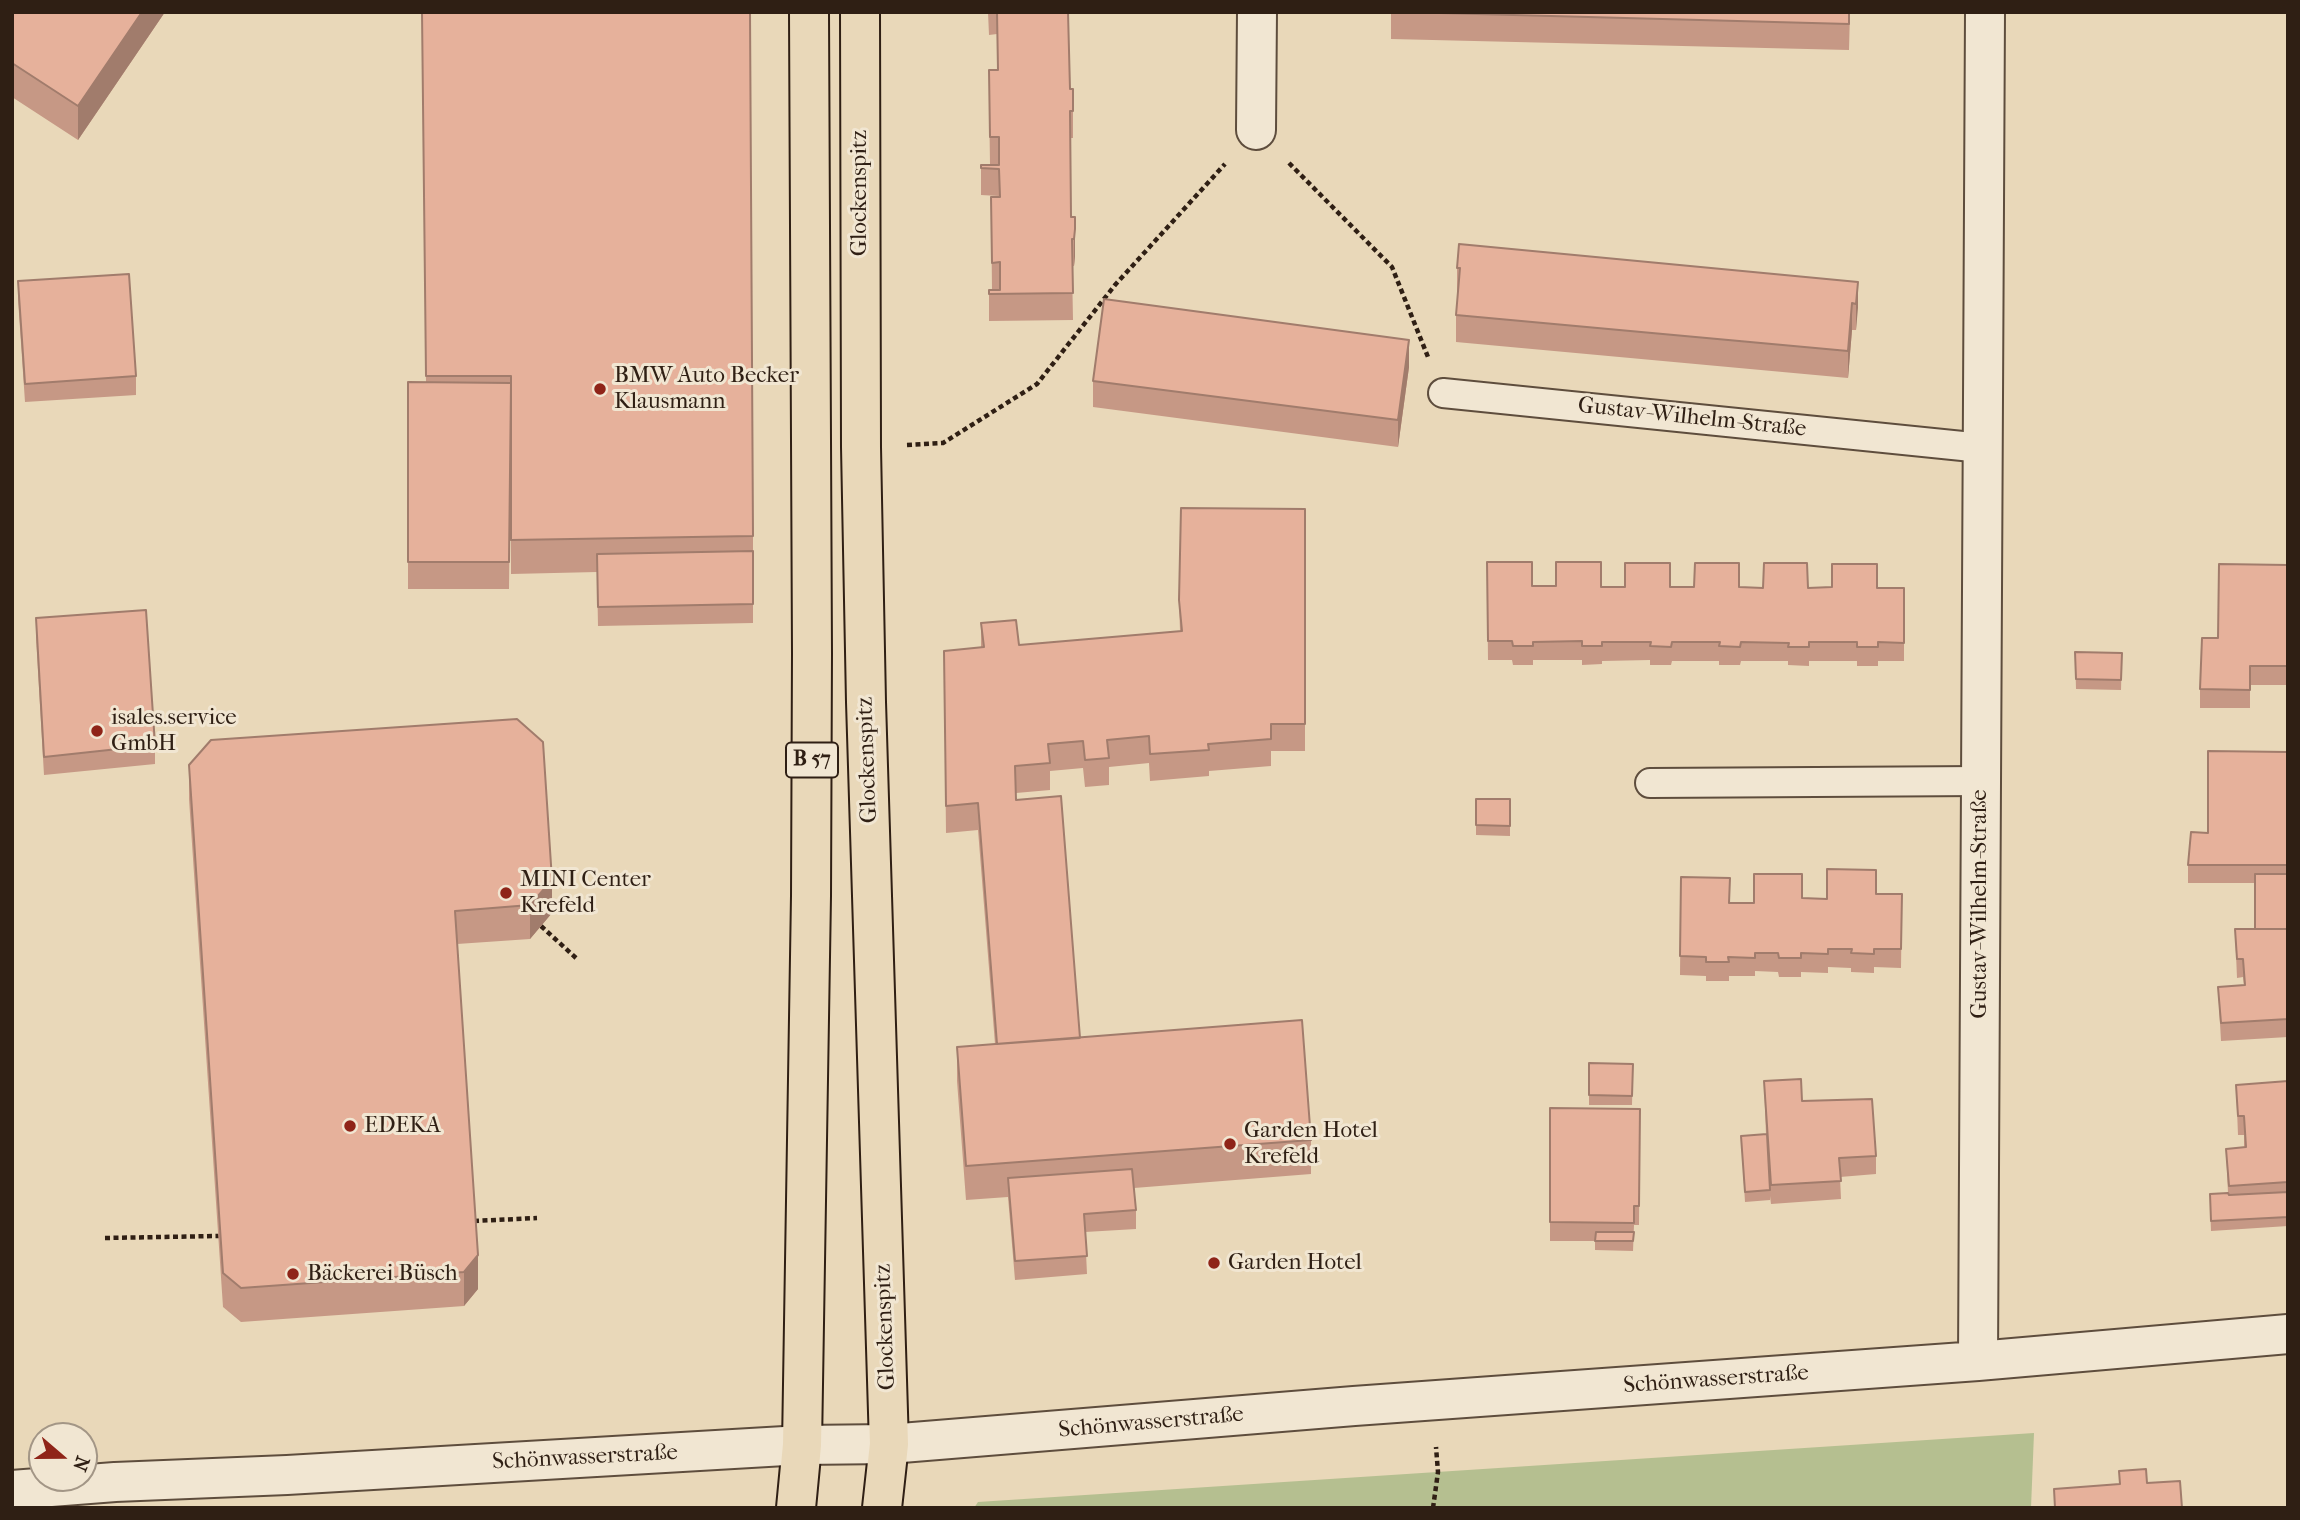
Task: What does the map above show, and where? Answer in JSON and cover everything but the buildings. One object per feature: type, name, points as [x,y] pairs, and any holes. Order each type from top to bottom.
[{"type":"main road","name":"B 57","points":[[796,1508],[802,1445],[811,910],[809,12]]},
{"type":"main road","name":"Glockenspitz","points":[[860,12],[861,447],[866,702],[890,1444],[882,1508]]},
{"type":"street","points":[[1256,130],[1257,12]]},
{"type":"street","name":"Gustav-Wilhelm-Straße","points":[[1978,1361],[1984,12]]},
{"type":"street","name":"Schönwasserstraße","points":[[12,1490],[115,1482],[227,1493],[802,1445],[890,1444],[1978,1361],[2288,1334]]},
{"type":"lane","name":"Gustav-Wilhelm-Straße","points":[[1443,393],[1982,448]]},
{"type":"lane","points":[[1650,783],[1981,781]]},
{"type":"path","points":[[861,447],[943,443],[1037,384],[1115,285],[1256,130],[1392,267],[1443,393]]},
{"type":"path","points":[[541,926],[576,958]]},
{"type":"path","points":[[474,1222],[537,1218]]},
{"type":"path","points":[[105,1238],[219,1236]]},
{"type":"path","points":[[1432,1401],[1438,1472],[1433,1508]]},
{"type":"green space","points":[[2034,1433],[2031,1508],[974,1508],[978,1502]]},
{"type":"place","name":"BMW Auto Becker Klausmann","points":[[600,389]]},
{"type":"place","name":"isales.service GmbH","points":[[97,731]]},
{"type":"place","name":"MINI Center Krefeld","points":[[506,893]]},
{"type":"place","name":"EDEKA","points":[[350,1126]]},
{"type":"place","name":"Garden Hotel Krefeld","points":[[1230,1144]]},
{"type":"place","name":"Garden Hotel","points":[[1214,1263]]},
{"type":"place","name":"Bäckerei Büsch","points":[[293,1274]]}]
